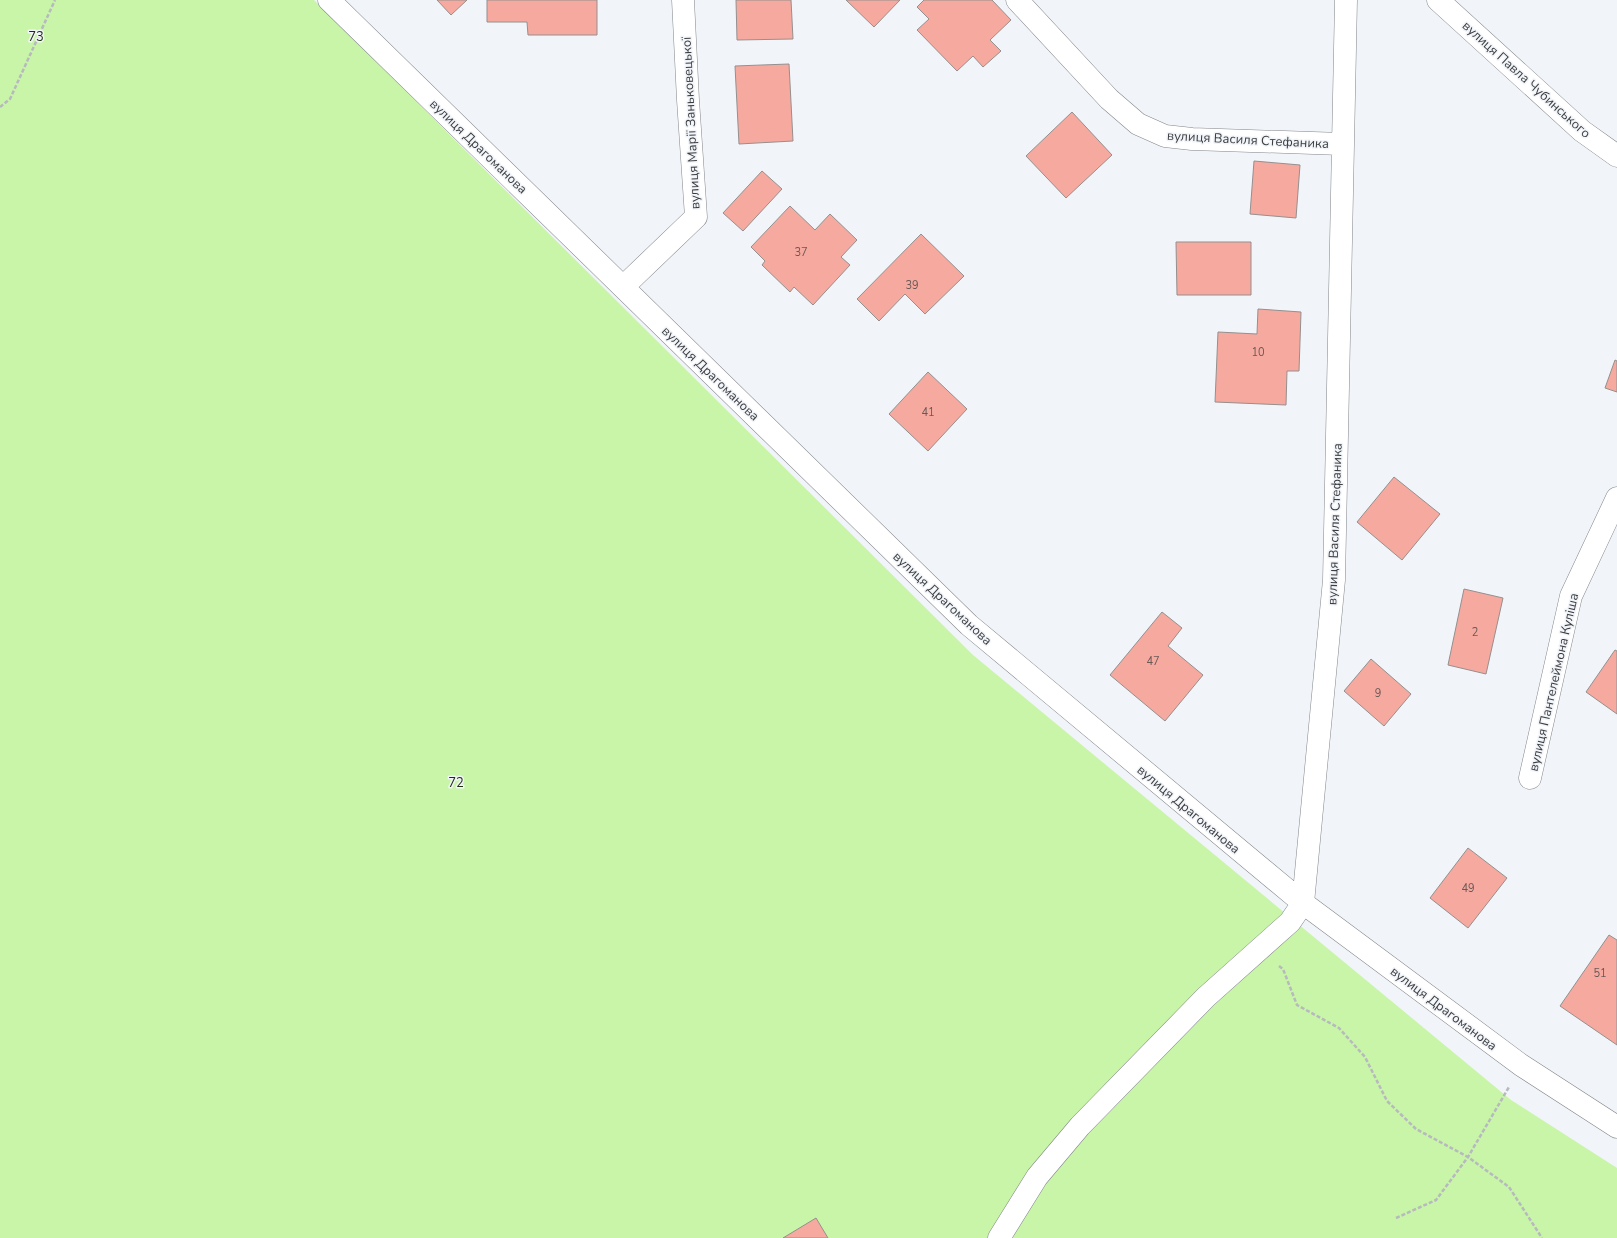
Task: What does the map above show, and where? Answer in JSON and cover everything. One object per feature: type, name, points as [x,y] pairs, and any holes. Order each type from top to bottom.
[{"type":"street","name":"вулиця Драгоманова","points":[[329,0],[969,625],[1303,903],[1521,1066],[1617,1127]]},
{"type":"street","name":"вулиця Марії Заньковецької","points":[[624,287],[696,217],[683,0]]},
{"type":"street","name":"вулиця Василя Стефаника","points":[[1017,0],[1109,99],[1138,124],[1165,136],[1192,139],[1342,144]]},
{"type":"street","name":"вулиця Василя Стефаника","points":[[1303,903],[1334,580],[1346,0]]},
{"type":"street","name":"вулиця Павла Чубинського","points":[[1438,0],[1582,131],[1617,156]]},
{"type":"street","name":"вулиця Пантелеймона Куліша","points":[[1530,778],[1571,596],[1617,498]]},
{"type":"street","points":[[999,1238],[1037,1177],[1080,1126],[1206,996],[1290,922],[1303,903]]},
{"type":"path","points":[[0,107],[10,99],[55,0]]},
{"type":"path","points":[[1258,949],[1283,969],[1298,1005],[1339,1028],[1365,1057],[1388,1101],[1416,1130],[1468,1157],[1509,1187],[1542,1238]]},
{"type":"path","points":[[1396,1218],[1436,1200],[1468,1157],[1521,1066]]},
{"type":"green space","name":"72","points":[[0,0],[314,0],[973,655],[1511,1100],[1617,1168],[1617,1238],[0,1238]]},
{"type":"building","points":[[437,0],[467,0],[451,15]]},
{"type":"building","points":[[487,0],[597,0],[597,35],[528,35],[527,22],[487,22]]},
{"type":"building","points":[[736,0],[791,0],[793,39],[737,40]]},
{"type":"building","points":[[846,0],[900,0],[874,27]]},
{"type":"building","points":[[924,0],[992,0],[1011,20],[990,40],[1001,51],[983,67],[973,56],[957,71],[917,30],[929,19],[917,7]]},
{"type":"building","points":[[789,64],[793,141],[739,144],[735,66]]},
{"type":"building","points":[[1072,112],[1112,155],[1066,198],[1026,156]]},
{"type":"building","points":[[1254,161],[1300,165],[1296,218],[1250,214]]},
{"type":"building","points":[[762,171],[782,189],[743,231],[723,213]]},
{"type":"building","points":[[790,206],[815,230],[830,214],[857,240],[841,257],[850,265],[813,305],[794,287],[790,292],[762,265],[765,261],[751,247]]},
{"type":"building","points":[[921,234],[964,276],[925,314],[905,294],[879,321],[857,299]]},
{"type":"building","points":[[1176,242],[1251,242],[1251,295],[1177,295]]},
{"type":"building","points":[[1258,309],[1301,312],[1299,371],[1287,371],[1286,405],[1215,402],[1218,332],[1257,334]]},
{"type":"building","points":[[1615,360],[1617,361],[1617,392],[1605,388]]},
{"type":"building","points":[[928,372],[967,409],[928,451],[889,414]]},
{"type":"building","points":[[1394,477],[1440,514],[1402,560],[1357,522]]},
{"type":"building","points":[[1464,589],[1503,598],[1486,674],[1448,665]]},
{"type":"building","points":[[1162,612],[1182,628],[1168,646],[1203,675],[1165,721],[1110,675]]},
{"type":"building","points":[[1615,650],[1617,651],[1617,714],[1586,692]]},
{"type":"building","points":[[1371,659],[1411,694],[1384,726],[1344,691]]},
{"type":"building","points":[[1468,848],[1507,878],[1468,928],[1430,898]]},
{"type":"building","points":[[1609,935],[1617,940],[1617,1045],[1560,1006]]},
{"type":"building","points":[[816,1218],[828,1238],[783,1238]]},
{"type":"park label","name":"73","points":[[36,36]]}]
